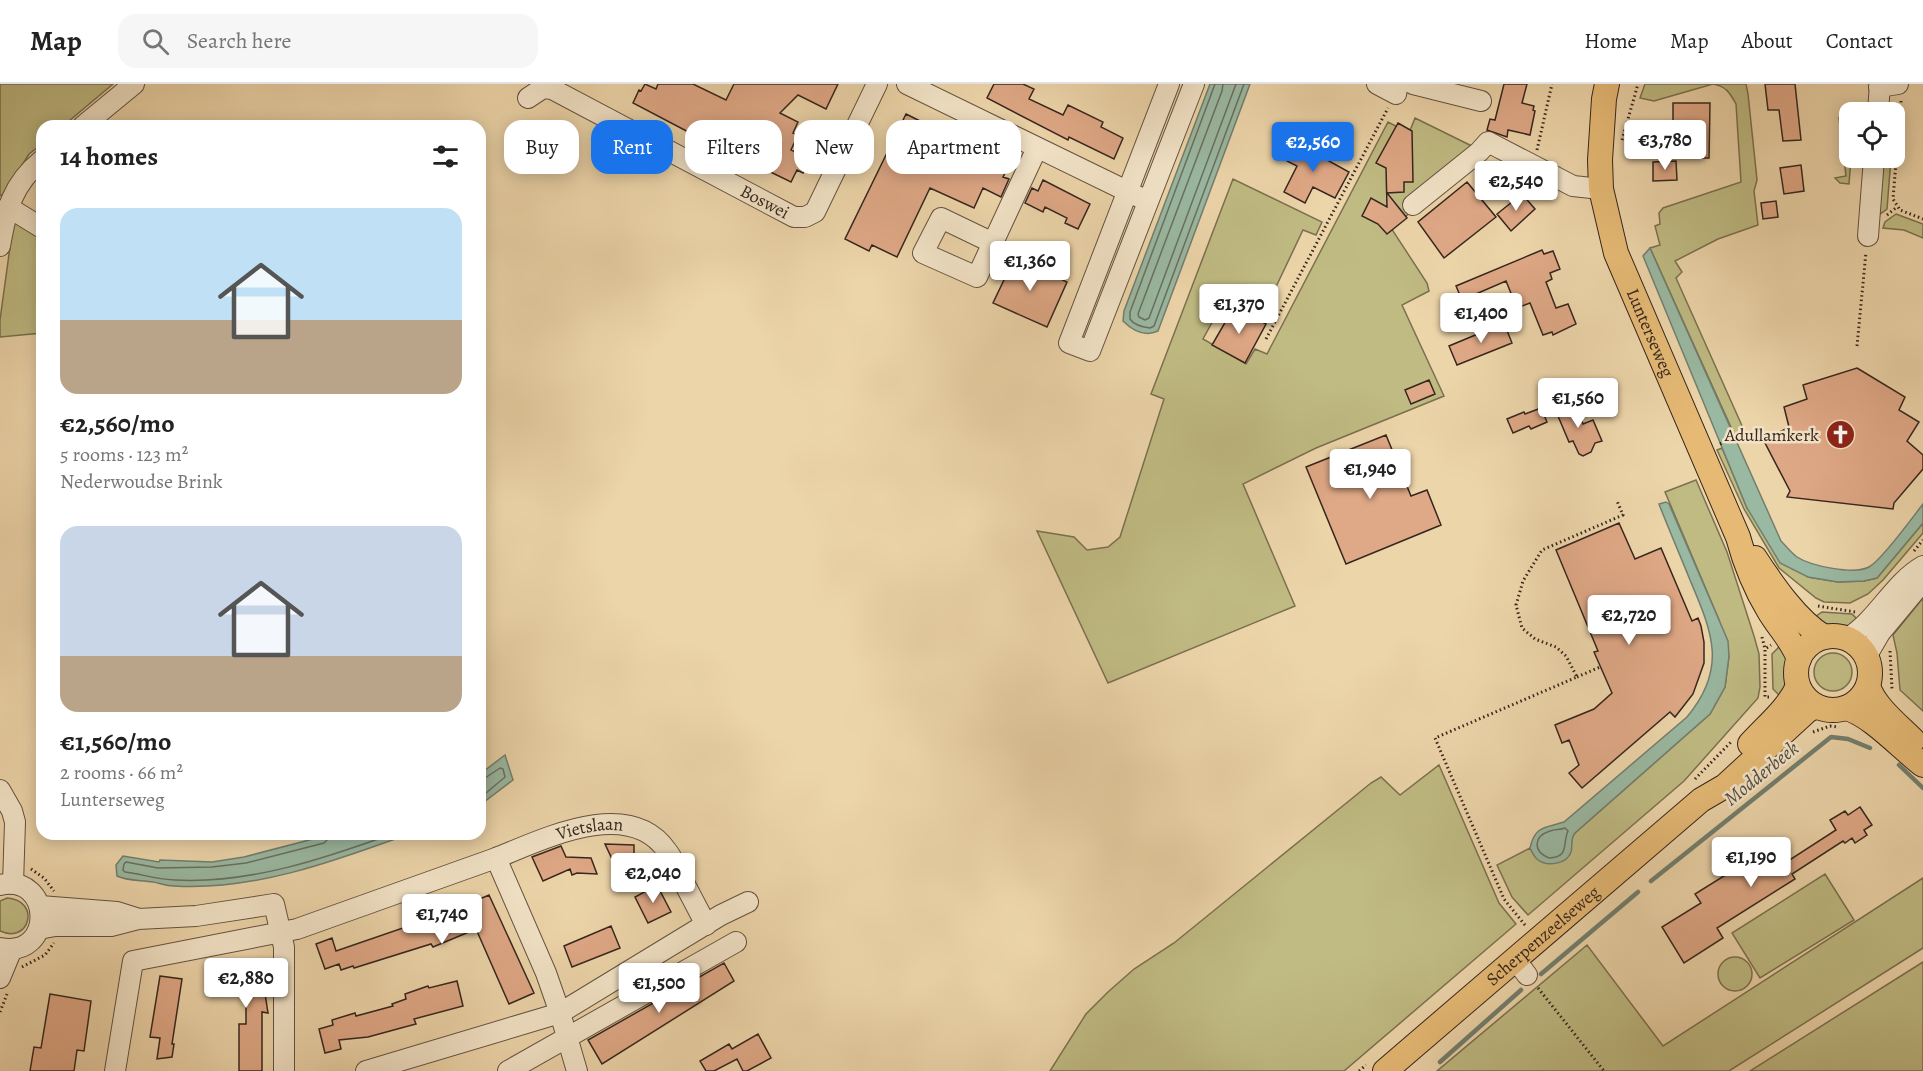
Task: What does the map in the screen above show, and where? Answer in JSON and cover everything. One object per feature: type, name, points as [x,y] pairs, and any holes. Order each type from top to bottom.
[{"type":"main road","name":"Lunterseweg","points":[[1607,84],[1600,160],[1601,189],[1616,253],[1738,537],[1794,626],[1798,659]]},
{"type":"main road","name":"Lunterseweg","points":[[1604,121],[1620,84]]},
{"type":"main road","name":"Lunterseweg","points":[[1794,626],[1835,638]]},
{"type":"main road","points":[[1868,686],[1859,699],[1846,708],[1836,710],[1799,704],[1796,668],[1798,659],[1809,645],[1835,638],[1854,643],[1866,657],[1869,666],[1868,686],[1875,714],[1923,765]]},
{"type":"main road","name":"Scherpenzeelseweg","points":[[1385,1071],[1521,967],[1701,800],[1725,786],[1799,704]]},
{"type":"main road","points":[[1846,708],[1875,714],[1923,750]]},
{"type":"street","points":[[90,120],[134,84]]},
{"type":"street","name":"Boswei","points":[[528,98],[543,88],[552,89],[794,217],[805,217],[815,212],[877,84]]},
{"type":"street","points":[[907,84],[1127,192],[1148,200]]},
{"type":"street","points":[[1169,84],[1069,343],[1090,351],[1194,84]]},
{"type":"street","points":[[1377,84],[1481,102]]},
{"type":"street","points":[[1883,102],[1890,88]]},
{"type":"street","points":[[1413,205],[1479,152],[1488,142],[1573,186],[1601,189]]},
{"type":"street","points":[[993,243],[1036,147]]},
{"type":"street","points":[[0,246],[8,207],[19,185],[36,167]]},
{"type":"street","points":[[1868,236],[1873,168]]},
{"type":"street","points":[[8,207],[36,224]]},
{"type":"street","points":[[1866,657],[1874,628],[1886,600],[1923,566]]},
{"type":"street","points":[[1835,638],[1874,628],[1923,581]]},
{"type":"street","points":[[0,790],[12,811],[15,822],[7,884],[32,894],[40,906],[41,918],[39,929],[31,941],[6,949],[0,978]]},
{"type":"street","name":"Vietslaan","points":[[115,1071],[133,961],[297,930],[582,827],[613,823],[632,825],[650,833],[667,850],[706,925]]},
{"type":"street","points":[[496,858],[546,973],[577,1071]]},
{"type":"street","points":[[366,1071],[560,1013],[748,902]]},
{"type":"street","points":[[39,929],[55,926],[111,926],[138,919],[196,916],[274,904],[284,947],[284,1071]]},
{"type":"street","points":[[40,906],[117,912],[138,919]]},
{"type":"street","points":[[508,1071],[736,942]]},
{"type":"path","points":[[1533,166],[1552,84]]},
{"type":"path","points":[[1619,149],[1638,84]]},
{"type":"path","points":[[1266,339],[1403,87]]},
{"type":"path","points":[[1890,88],[1893,199],[1897,207],[1905,214],[1923,219]]},
{"type":"path","points":[[1857,346],[1868,236]]},
{"type":"path","points":[[1717,445],[1749,432]]},
{"type":"path","points":[[1577,677],[1566,656],[1556,647],[1535,639],[1522,628],[1516,605],[1523,581],[1542,550],[1623,515],[1617,501]]},
{"type":"path","points":[[1818,606],[1853,610],[1874,628],[1890,642],[1892,696],[1863,727],[1856,730],[1830,726],[1812,732],[1799,704],[1765,697],[1765,649],[1818,606]]},
{"type":"path","points":[[1526,926],[1503,898],[1435,738],[1600,667]]},
{"type":"path","points":[[1521,967],[1604,1071]]},
{"type":"shaded area","points":[[0,84],[113,84],[70,120],[36,120],[36,149],[29,154],[4,194],[0,196]]},
{"type":"shaded area","points":[[1645,84],[1713,84],[1654,101],[1640,98]]},
{"type":"shaded area","points":[[1713,84],[1746,84],[1757,180],[1754,191],[1758,225],[1718,239],[1675,261],[1682,272],[1676,278],[1743,428],[1740,434],[1735,436],[1650,248],[1660,245],[1655,226],[1660,224],[1659,213],[1663,208],[1741,182],[1736,104],[1727,91]]},
{"type":"shaded area","points":[[1415,118],[1486,153],[1391,228],[1427,283],[1429,291],[1402,305],[1444,396],[1316,448],[1243,484],[1295,606],[1108,683],[1037,531],[1074,537],[1087,550],[1108,547],[1120,537],[1164,399],[1151,394],[1233,179],[1322,222],[1316,235],[1303,230],[1274,291],[1243,289],[1229,310],[1221,306],[1203,339],[1246,364],[1255,349],[1267,354],[1388,122],[1409,133]]},
{"type":"shaded area","points":[[1845,168],[1850,168],[1849,184],[1840,183],[1835,178],[1846,176]]},
{"type":"shaded area","points":[[1879,168],[1890,168],[1887,209],[1876,217]]},
{"type":"shaded area","points":[[1896,214],[1923,224],[1923,238],[1904,230],[1883,228],[1885,222]]},
{"type":"shaded area","points":[[16,218],[36,230],[36,334],[0,337],[0,320],[13,225]]},
{"type":"shaded area","points":[[1722,448],[1747,508],[1808,577],[1838,582],[1877,578],[1923,523],[1923,533],[1868,594],[1850,603],[1824,602],[1779,568],[1744,509],[1717,450]]},
{"type":"shaded area","points":[[1696,480],[1727,552],[1754,636],[1759,654],[1758,698],[1684,781],[1528,915],[1512,897],[1497,865],[1530,848],[1539,860],[1548,863],[1559,861],[1570,854],[1572,837],[1575,833],[1710,714],[1725,687],[1729,656],[1719,620],[1665,492]]},
{"type":"shaded area","points":[[1923,598],[1923,711],[1900,690],[1893,635]]},
{"type":"shaded area","points":[[1822,612],[1852,614],[1860,622],[1841,628],[1831,627],[1812,619]]},
{"type":"shaded area","points":[[1784,642],[1788,657],[1788,670],[1783,699],[1773,689],[1772,654]]},
{"type":"shaded area","points":[[1833,653],[1846,659],[1852,672],[1846,685],[1833,691],[1820,685],[1814,672],[1820,659]]},
{"type":"shaded area","points":[[1439,765],[1499,903],[1516,924],[1344,1071],[1050,1071],[1086,1014],[1134,969],[1174,943],[1371,783],[1381,777],[1400,795]]},
{"type":"shaded area","points":[[1825,874],[1854,920],[1760,978],[1732,933]]},
{"type":"shaded area","points":[[1923,878],[1923,948],[1729,1071],[1437,1071],[1587,945],[1663,1046]]},
{"type":"shaded area","points":[[7,898],[18,901],[28,913],[28,920],[24,927],[19,932],[10,934],[0,931],[0,901]]},
{"type":"shaded area","points":[[1735,957],[1747,962],[1752,974],[1747,986],[1735,991],[1723,986],[1718,974],[1723,962]]},
{"type":"shaded area","points":[[1923,962],[1923,1071],[1750,1071]]},
{"type":"water","points":[[1210,84],[1250,84],[1158,331],[1139,332],[1123,321],[1124,311]]},
{"type":"water","points":[[1650,248],[1781,541],[1793,554],[1803,560],[1843,570],[1869,567],[1889,548],[1923,504],[1923,523],[1877,578],[1838,582],[1808,577],[1780,563],[1747,508],[1643,256]]},
{"type":"water","points":[[1666,502],[1669,504],[1728,641],[1729,656],[1725,687],[1710,714],[1573,835],[1571,852],[1566,859],[1552,864],[1542,862],[1535,857],[1530,848],[1538,831],[1564,822],[1687,717],[1700,699],[1708,682],[1712,666],[1710,633],[1659,504]]},
{"type":"water","points":[[505,755],[513,780],[486,800],[486,769]]},
{"type":"water","points":[[309,840],[392,840],[323,864],[234,884],[171,886],[117,876],[116,865],[123,856],[159,862],[160,860],[212,862],[244,857]]},
{"type":"building","points":[[645,84],[656,89],[658,84],[693,84],[726,100],[734,84],[838,84],[826,109],[798,95],[780,113],[794,120],[794,144],[791,150],[794,151],[795,174],[791,182],[774,174],[782,174],[782,120],[685,120],[685,130],[673,124],[673,120],[665,120],[633,103],[639,90],[641,91]]},
{"type":"building","points":[[994,84],[1023,84],[1034,89],[1029,99],[1063,115],[1068,105],[1103,122],[1101,127],[1123,138],[1114,159],[1069,137],[1068,140],[987,98]]},
{"type":"building","points":[[1504,84],[1527,84],[1522,103],[1534,106],[1535,111],[1530,135],[1508,130],[1507,137],[1487,130],[1490,119],[1495,120]]},
{"type":"building","points":[[1765,84],[1795,84],[1801,140],[1783,141],[1779,110],[1768,110]]},
{"type":"building","points":[[1673,103],[1710,103],[1709,158],[1684,158],[1684,127],[1673,127]]},
{"type":"building","points":[[906,114],[918,120],[903,120]]},
{"type":"building","points":[[1398,123],[1412,131],[1413,182],[1404,182],[1404,192],[1387,193],[1407,218],[1387,234],[1378,224],[1362,216],[1371,198],[1387,207],[1386,168],[1376,163]]},
{"type":"building","points":[[1303,140],[1321,149],[1318,155],[1349,172],[1335,198],[1313,187],[1305,203],[1284,192],[1297,166],[1285,160],[1292,146],[1299,149]]},
{"type":"building","points":[[886,155],[886,174],[1005,174],[1003,177],[1009,179],[1001,197],[983,188],[974,208],[930,188],[897,257],[872,245],[869,251],[845,239]]},
{"type":"building","points":[[1676,161],[1677,180],[1653,181],[1653,162]]},
{"type":"building","points":[[1801,165],[1804,191],[1784,194],[1780,168]]},
{"type":"building","points":[[1043,180],[1090,204],[1078,229],[1065,223],[1067,218],[1045,207],[1043,212],[1025,203],[1032,188],[1038,191]]},
{"type":"building","points":[[1467,182],[1496,217],[1444,258],[1418,222]]},
{"type":"building","points":[[1522,194],[1535,209],[1511,231],[1497,214]]},
{"type":"building","points":[[1776,201],[1778,217],[1763,219],[1761,203]]},
{"type":"building","points":[[1542,250],[1544,254],[1553,251],[1560,269],[1550,273],[1552,279],[1546,282],[1556,308],[1568,304],[1576,324],[1553,335],[1552,332],[1543,335],[1530,303],[1517,308],[1506,281],[1462,300],[1456,286]]},
{"type":"building","points":[[1015,257],[1067,282],[1047,327],[993,303]]},
{"type":"building","points":[[1234,307],[1266,324],[1245,363],[1212,345]]},
{"type":"building","points":[[1504,323],[1512,343],[1457,365],[1449,346]]},
{"type":"building","name":"Adullamkerk","points":[[1857,368],[1905,397],[1899,410],[1919,422],[1907,441],[1923,455],[1923,469],[1894,503],[1893,509],[1787,497],[1790,491],[1764,441],[1789,427],[1784,407],[1807,399],[1803,385]]},
{"type":"building","points":[[1429,380],[1435,394],[1411,404],[1405,390]]},
{"type":"building","points":[[1574,401],[1583,424],[1593,420],[1602,441],[1595,443],[1591,452],[1583,456],[1579,454],[1573,441],[1569,442],[1555,409]]},
{"type":"building","points":[[1541,408],[1547,422],[1513,433],[1507,419]]},
{"type":"building","points":[[1386,435],[1411,496],[1427,490],[1441,525],[1346,564],[1306,467]]},
{"type":"building","points":[[1619,523],[1635,559],[1661,548],[1692,621],[1698,618],[1701,626],[1704,663],[1693,694],[1675,717],[1670,712],[1582,788],[1569,773],[1579,765],[1569,740],[1562,743],[1555,725],[1594,709],[1612,693],[1594,652],[1598,651],[1556,550]]},
{"type":"building","points":[[1860,807],[1872,825],[1864,830],[1867,835],[1855,843],[1852,838],[1845,843],[1843,841],[1792,874],[1795,879],[1717,928],[1723,938],[1684,963],[1662,927],[1701,903],[1695,894],[1735,869],[1737,873],[1776,849],[1785,863],[1836,830],[1830,820],[1845,811],[1848,815]]},
{"type":"building","points":[[605,844],[634,845],[634,862],[613,861]]},
{"type":"building","points":[[561,846],[566,857],[591,858],[597,874],[572,875],[570,869],[543,881],[532,857]]},
{"type":"building","points":[[657,885],[671,912],[648,923],[635,897]]},
{"type":"building","points":[[489,895],[534,993],[509,1004],[476,929],[433,947],[431,944],[354,968],[353,966],[341,970],[339,964],[325,969],[316,944],[332,938],[336,951],[426,920],[426,922]]},
{"type":"building","points":[[611,926],[620,948],[572,967],[564,946]]},
{"type":"building","points":[[260,961],[268,1013],[262,1012],[262,1071],[239,1071],[239,1024],[246,1024],[246,987],[212,992],[208,970]]},
{"type":"building","points":[[724,963],[734,981],[602,1064],[588,1040]]},
{"type":"building","points":[[160,976],[182,979],[172,1057],[157,1059],[160,1038],[150,1037]]},
{"type":"building","points":[[457,981],[463,1006],[414,1019],[416,1024],[368,1037],[339,1040],[341,1049],[325,1053],[319,1029],[333,1025],[332,1020],[393,1006],[392,1004],[406,999],[405,994],[428,986],[429,988]]},
{"type":"building","points":[[50,994],[91,1001],[84,1051],[77,1050],[74,1071],[30,1071],[34,1047],[41,1048]]},
{"type":"building","points":[[758,1034],[771,1058],[747,1071],[743,1071],[737,1059],[714,1071],[706,1071],[700,1061],[729,1044],[732,1049]]},
{"type":"waterway","name":"Modderbeek","points":[[1651,881],[1831,737],[1848,739],[1870,748]]},
{"type":"waterway","name":"Modderbeek","points":[[1899,765],[1923,788]]},
{"type":"waterway","name":"Modderbeek","points":[[1541,974],[1638,892]]},
{"type":"waterway","name":"Modderbeek","points":[[1440,1062],[1521,990]]},
{"type":"place","name":"Adullamkerk","points":[[1840,435]]}]
